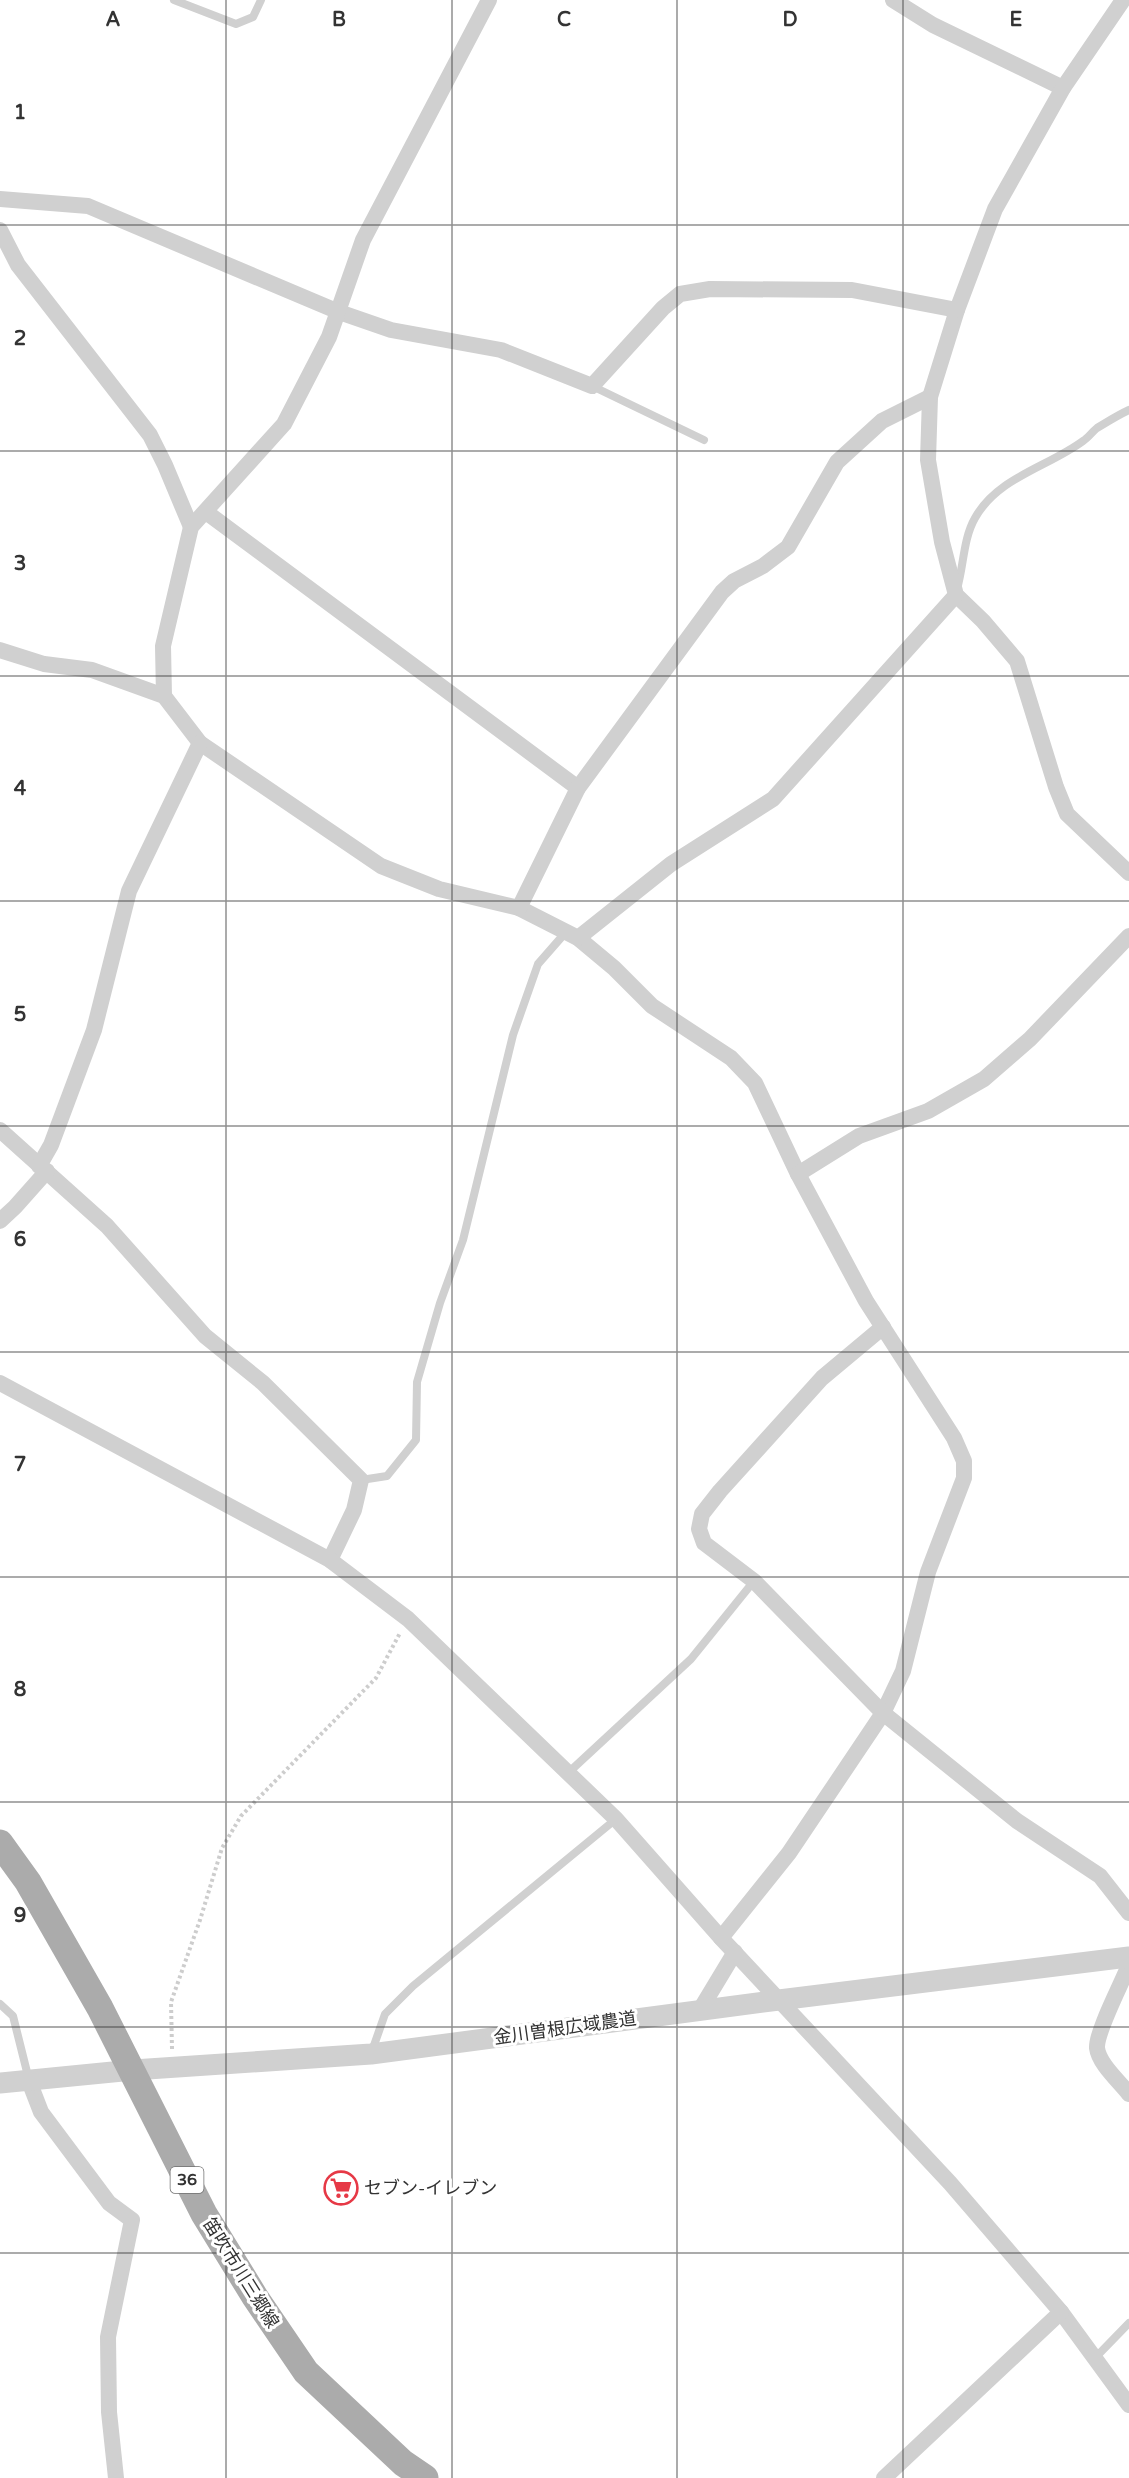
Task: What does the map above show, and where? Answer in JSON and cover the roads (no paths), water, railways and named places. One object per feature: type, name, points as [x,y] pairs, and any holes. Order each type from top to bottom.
[{"type":"main road","name":"笛吹市川三郷線","points":[[0,1843],[28,1882],[100,2008],[204,2214],[255,2297],[306,2372],[403,2463],[425,2478]]},
{"type":"street","points":[[164,696],[163,646],[191,527],[284,424],[329,337],[363,240],[489,0]]},
{"type":"street","points":[[893,0],[933,25],[1063,88]]},
{"type":"street","points":[[1123,0],[1063,88],[995,209],[957,310],[930,397],[928,460],[942,542],[956,595],[983,621],[1017,661],[1056,787],[1067,814],[1129,873]]},
{"type":"street","points":[[0,199],[88,206],[339,312],[391,330],[501,350],[592,386],[663,308],[680,294],[710,289],[852,290],[957,310]]},
{"type":"street","points":[[0,230],[18,265],[150,435],[191,527]]},
{"type":"street","points":[[519,908],[578,788],[722,592],[734,581],[763,566],[788,547],[837,462],[882,421],[930,397]]},
{"type":"street","points":[[206,512],[578,788]]},
{"type":"street","points":[[572,935],[671,864],[773,799],[956,595]]},
{"type":"street","points":[[0,650],[44,664],[92,670],[164,696],[200,743],[381,866],[439,889],[519,908],[572,935],[614,968],[652,1006],[731,1058],[755,1083],[798,1174],[866,1301],[954,1438],[964,1461],[964,1478],[928,1572],[903,1671],[883,1713],[789,1853],[721,1938]]},
{"type":"street","points":[[0,1221],[15,1208],[43,1168],[94,1030],[129,891],[200,743]]},
{"type":"street","points":[[798,1174],[859,1136],[928,1111],[984,1079],[1030,1039],[1129,936]]},
{"type":"street","points":[[0,1130],[108,1226],[205,1336],[263,1383],[361,1480],[354,1510],[330,1560]]},
{"type":"street","points":[[883,1327],[822,1378],[720,1491],[702,1514],[699,1529],[704,1543],[754,1581],[883,1713],[1017,1821],[1100,1876],[1129,1913]]},
{"type":"street","points":[[0,1383],[330,1560],[408,1619],[616,1819],[721,1938],[950,2183],[1060,2312],[1129,2405]]},
{"type":"street","points":[[700,2010],[735,1952]]},
{"type":"street","name":"金川曽根広域農道","points":[[0,2083],[133,2070],[371,2055],[700,2010],[1129,1957]]},
{"type":"street","points":[[1129,1965],[1099,2034],[1097,2048],[1103,2061],[1129,2094]]},
{"type":"street","points":[[29,2081],[41,2112],[109,2203],[132,2220],[108,2337],[109,2412],[116,2478]]},
{"type":"street","points":[[884,2478],[1060,2312]]},
{"type":"lane","points":[[174,0],[236,24],[253,17],[261,0]]},
{"type":"lane","points":[[592,386],[704,440]]},
{"type":"lane","points":[[956,595],[967,536],[976,516],[989,500],[1020,476],[1083,441],[1095,429],[1129,410]]},
{"type":"lane","points":[[361,1480],[387,1476],[416,1440],[417,1382],[463,1240],[513,1035],[538,964],[572,935]]},
{"type":"lane","points":[[568,1773],[691,1659],[754,1581]]},
{"type":"lane","points":[[371,2055],[385,2014],[413,1986],[616,1819]]},
{"type":"lane","points":[[0,2004],[14,2016],[29,2081]]},
{"type":"lane","points":[[1095,2358],[1129,2324]]},
{"type":"place","name":"セブン-イレブン","points":[[341,2188]]}]
